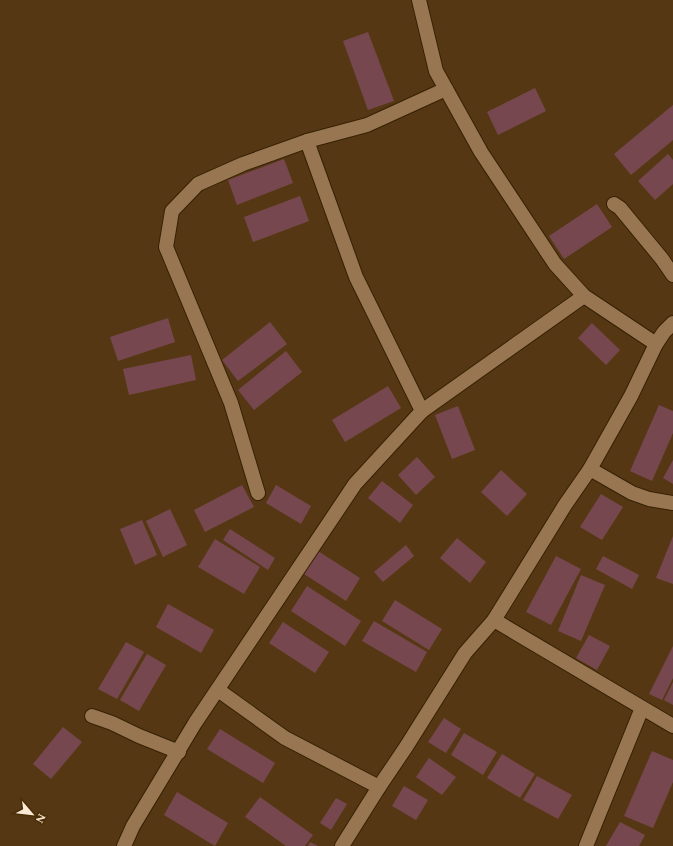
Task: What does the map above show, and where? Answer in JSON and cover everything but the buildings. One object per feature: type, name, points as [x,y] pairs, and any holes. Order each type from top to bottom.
[{"type":"street","points":[[419,0],[436,71],[480,152],[555,264],[584,296],[656,344]]},
{"type":"street","points":[[258,492],[231,403],[166,247],[172,211],[198,184],[243,164],[307,141],[367,125],[446,89]]},
{"type":"street","points":[[307,141],[356,276],[422,411]]},
{"type":"street","points":[[614,204],[620,208],[662,259],[673,275]]},
{"type":"street","points":[[124,846],[133,826],[178,752],[282,591],[355,484],[422,411],[584,296]]},
{"type":"street","points":[[342,846],[465,653],[494,620],[561,511],[590,469],[631,396],[656,344],[673,322]]},
{"type":"street","points":[[590,469],[632,493],[650,499],[673,503]]},
{"type":"street","points":[[494,620],[673,726]]},
{"type":"street","points":[[218,690],[285,738],[379,787]]},
{"type":"street","points":[[586,846],[642,708]]},
{"type":"street","points":[[92,716],[112,723],[178,752]]}]
